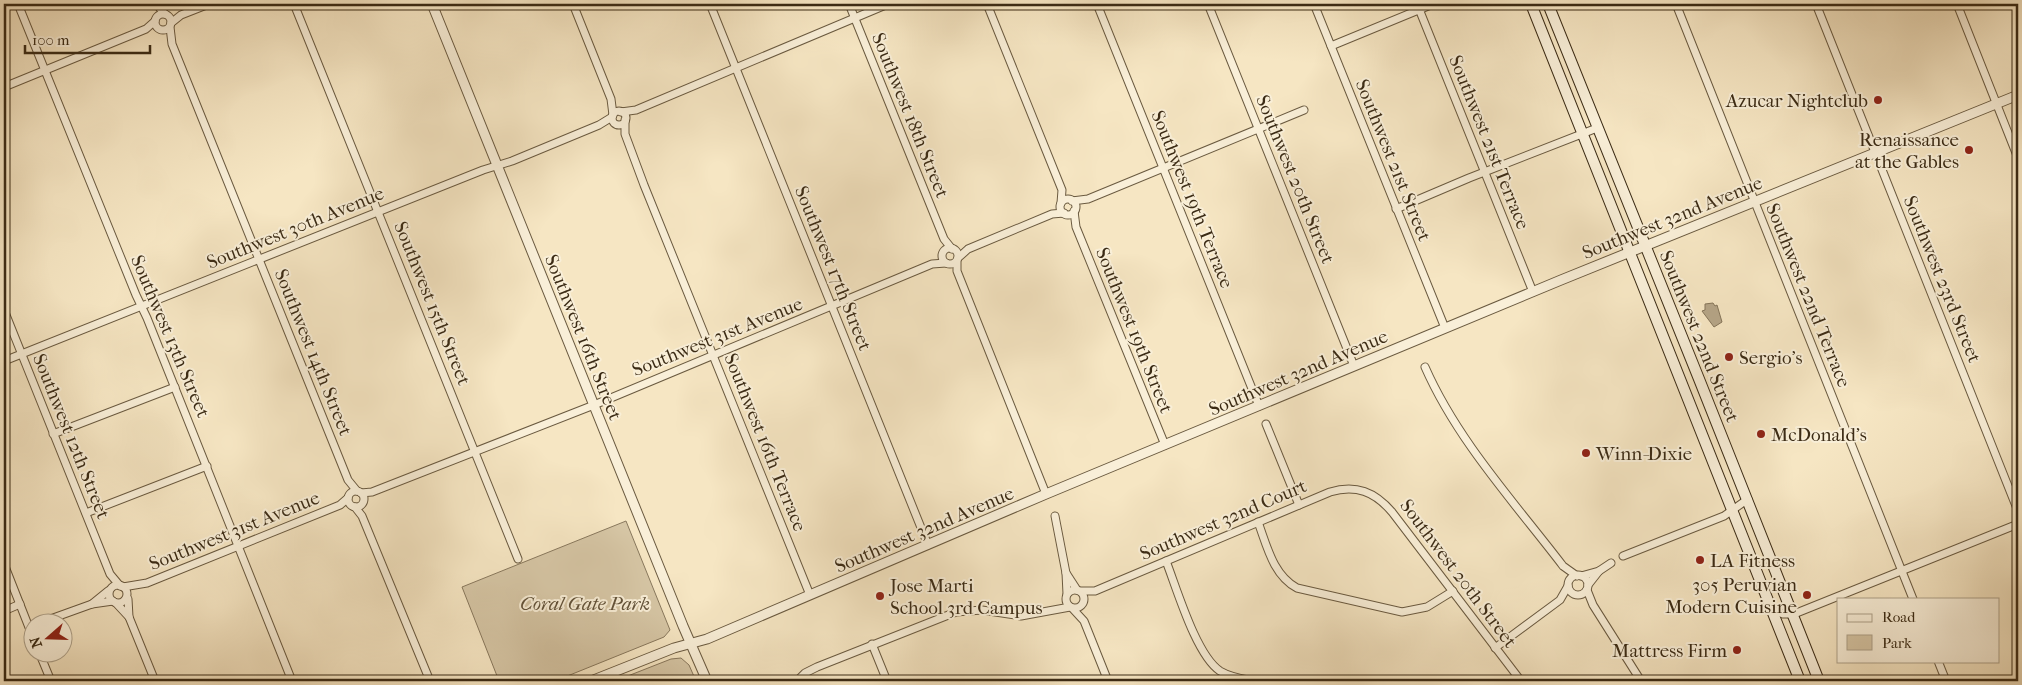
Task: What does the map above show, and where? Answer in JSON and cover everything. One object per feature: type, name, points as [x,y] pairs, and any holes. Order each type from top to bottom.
[{"type":"main road","name":"Southwest 22nd Street","points":[[1530,4],[1800,681]]},
{"type":"main road","name":"Southwest 22nd Street","points":[[1548,4],[1644,246],[1718,424],[1819,681]]},
{"type":"main road","points":[[1698,426],[1718,424]]},
{"type":"street","name":"Southwest 13th Street","points":[[18,4],[207,466],[292,681]]},
{"type":"street","points":[[157,4],[158,24]]},
{"type":"street","points":[[157,4],[169,20]]},
{"type":"street","points":[[4,87],[209,4]]},
{"type":"street","name":"Southwest 15th Street","points":[[294,4],[518,559]]},
{"type":"street","name":"Southwest 16th Street","points":[[432,4],[707,681]]},
{"type":"street","points":[[573,4],[611,99],[614,120]]},
{"type":"street","name":"Southwest 17th Street","points":[[710,4],[928,544]]},
{"type":"street","name":"Southwest 18th Street","points":[[849,4],[944,239],[953,249],[958,259]]},
{"type":"street","points":[[614,120],[621,111],[636,110],[888,4]]},
{"type":"street","points":[[987,4],[1062,190],[1071,200]]},
{"type":"street","name":"Southwest 19th Terrace","points":[[1097,4],[1259,406]]},
{"type":"street","name":"Southwest 20th Street","points":[[1208,4],[1354,366]]},
{"type":"street","name":"Southwest 21st Street","points":[[1314,4],[1445,328]]},
{"type":"street","points":[[1331,46],[1418,6],[1433,4]]},
{"type":"street","name":"Southwest 22nd Terrace","points":[[1676,4],[1913,598]]},
{"type":"street","name":"Southwest 23rd Street","points":[[1816,4],[2018,511]]},
{"type":"street","points":[[1956,4],[2018,158]]},
{"type":"street","name":"Southwest 21st Terrace","points":[[1418,6],[1533,292]]},
{"type":"street","points":[[158,24],[169,20]]},
{"type":"street","name":"Southwest 14th Street","points":[[169,20],[171,39],[356,499]]},
{"type":"street","name":"Southwest 14th Street","points":[[158,24],[171,39]]},
{"type":"street","name":"Southwest 32nd Avenue","points":[[591,681],[691,643],[707,639],[1046,494],[1445,328],[2018,95]]},
{"type":"street","points":[[611,99],[621,111],[625,120]]},
{"type":"street","points":[[614,120],[625,120],[636,110]]},
{"type":"street","points":[[1052,214],[1065,214],[1075,210],[1088,199],[1304,110]]},
{"type":"street","name":"Southwest 30th Avenue","points":[[4,361],[614,120]]},
{"type":"street","name":"Southwest 16th Terrace","points":[[614,120],[625,134],[810,595]]},
{"type":"street","name":"Southwest 16th Terrace","points":[[625,120],[625,134]]},
{"type":"street","points":[[1396,209],[1598,128]]},
{"type":"street","points":[[1061,205],[1062,190]]},
{"type":"street","points":[[947,263],[953,264],[968,249],[1052,214],[1061,205],[1071,200],[1088,199]]},
{"type":"street","name":"Southwest 19th Street","points":[[1071,200],[1075,210],[1076,227]]},
{"type":"street","name":"Southwest 19th Street","points":[[1061,205],[1065,214],[1076,227],[1165,445]]},
{"type":"street","name":"Southwest 18th Street","points":[[943,254],[944,239]]},
{"type":"street","points":[[953,249],[968,249]]},
{"type":"street","name":"Southwest 31st Avenue","points":[[935,263],[943,254],[953,249]]},
{"type":"street","points":[[943,254],[947,263],[956,271],[1046,494]]},
{"type":"street","points":[[956,271],[958,259]]},
{"type":"street","name":"Southwest 31st Avenue","points":[[109,590],[121,586],[140,586],[594,405],[935,263],[947,263]]},
{"type":"street","name":"Southwest 12th Street","points":[[4,310],[110,574],[121,586],[128,598]]},
{"type":"street","points":[[1424,366],[1440,399],[1460,431],[1564,568],[1569,584],[1576,595],[1592,605]]},
{"type":"street","points":[[53,434],[175,387]]},
{"type":"street","points":[[1266,424],[1299,505]]},
{"type":"street","points":[[86,513],[207,466]]},
{"type":"street","name":"Southwest 32nd Court","points":[[1083,603],[1095,591],[1299,505],[1343,488],[1366,490]]},
{"type":"street","name":"Southwest 20th Street","points":[[1366,490],[1377,496],[1392,512],[1521,681]]},
{"type":"street","points":[[356,499],[430,681]]},
{"type":"street","points":[[1623,556],[1733,512],[1748,499]]},
{"type":"street","points":[[1055,516],[1066,573],[1066,596],[1071,608],[1084,621]]},
{"type":"street","points":[[1258,522],[1276,569],[1285,579],[1298,588],[1402,612],[1426,607],[1453,591]]},
{"type":"street","points":[[1771,608],[1783,614],[1794,614],[2018,524]]},
{"type":"street","points":[[1166,561],[1202,650],[1215,667],[1233,677],[1253,681]]},
{"type":"street","points":[[1560,600],[1569,584],[1579,576],[1599,571],[1611,563]]},
{"type":"street","points":[[4,564],[24,612]]},
{"type":"street","points":[[1564,568],[1586,580],[1592,605],[1641,681]]},
{"type":"street","points":[[1495,648],[1560,600],[1576,595],[1587,588],[1599,571]]},
{"type":"street","points":[[1066,573],[1084,596],[1084,621],[1108,681]]},
{"type":"street","name":"Southwest 12th Street","points":[[109,590],[110,574]]},
{"type":"street","name":"Southwest 31st Avenue","points":[[128,598],[140,586]]},
{"type":"street","points":[[92,604],[109,590],[114,602],[129,618]]},
{"type":"street","points":[[1051,609],[1066,596],[1078,590]]},
{"type":"street","name":"Southwest 32nd Court","points":[[1078,590],[1095,591]]},
{"type":"street","points":[[70,612],[92,604],[122,603],[128,598]]},
{"type":"street","points":[[128,598],[129,618],[155,681]]},
{"type":"street","points":[[797,681],[810,670],[872,644],[960,611],[982,610],[1021,616],[1051,609],[1078,608],[1083,603]]},
{"type":"street","points":[[4,611],[20,604]]},
{"type":"street","points":[[872,644],[887,681]]},
{"type":"street","points":[[43,662],[51,681]]},
{"type":"street","points":[[1938,662],[1946,681]]},
{"type":"green space","name":"Coral Gate Park","points":[[626,521],[670,630],[664,637],[555,681],[499,681],[462,587]]},
{"type":"green space","points":[[681,658],[689,665],[696,681],[615,681],[671,659]]},
{"type":"shaded area","points":[[1713,303],[1715,306],[1717,305],[1722,322],[1714,327],[1702,311],[1705,310],[1705,304]]},
{"type":"place","name":"Azucar Nightclub","points":[[1878,100]]},
{"type":"place","name":"Renaissance at the Gables","points":[[1969,150]]},
{"type":"place","name":"Sergio's","points":[[1729,357]]},
{"type":"place","name":"McDonald's","points":[[1761,434]]},
{"type":"place","name":"Winn-Dixie","points":[[1586,453]]},
{"type":"place","name":"LA Fitness","points":[[1700,560]]},
{"type":"place","name":"305 Peruvian Modern Cuisine","points":[[1807,595]]},
{"type":"place","name":"Jose Marti School 3rd Campus","points":[[880,596]]},
{"type":"place","name":"Mattress Firm","points":[[1737,650]]}]
